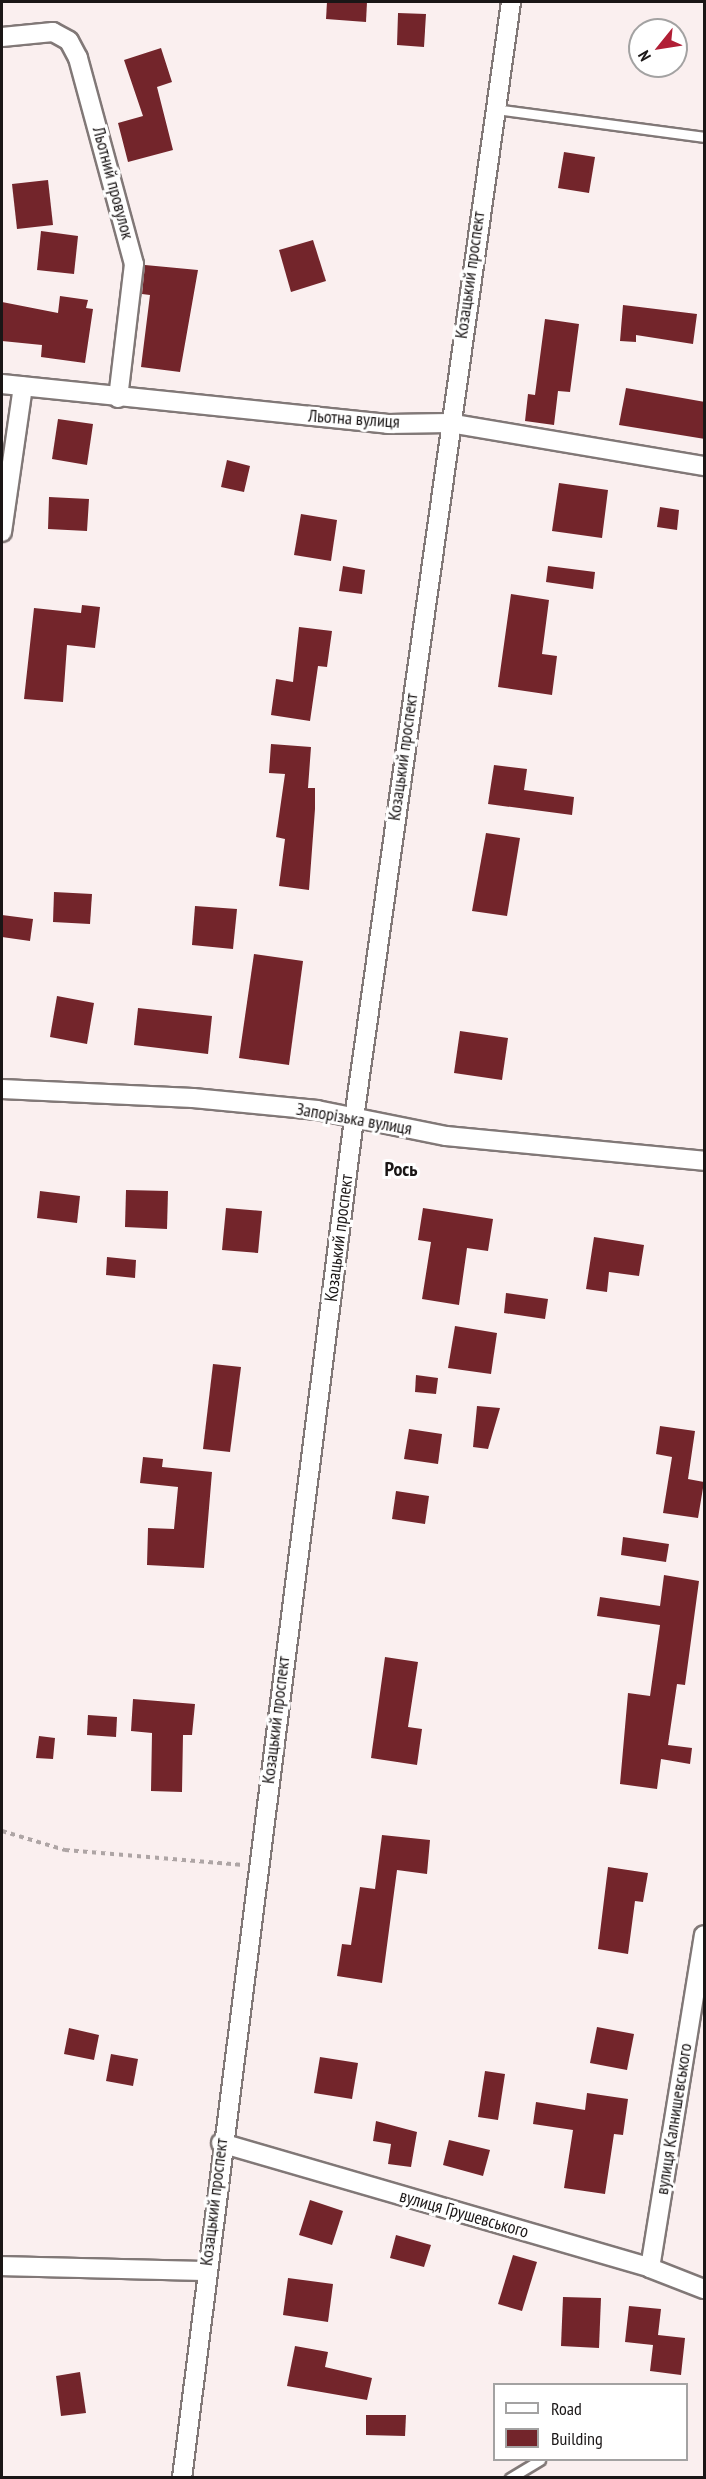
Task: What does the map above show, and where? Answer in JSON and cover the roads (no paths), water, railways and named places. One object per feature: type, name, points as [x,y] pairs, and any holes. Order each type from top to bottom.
[{"type":"street","name":"Козацький проспект","points":[[182,2478],[205,2271],[354,1118],[448,423],[511,2]]},
{"type":"street","name":"Льотний провулок","points":[[2,37],[53,32],[69,41],[78,58],[134,264],[118,398]]},
{"type":"street","name":"Льотна вулиця","points":[[2,384],[118,398],[388,424],[448,423],[705,466]]},
{"type":"street","points":[[2,532],[23,387]]},
{"type":"street","name":"Запорізька вулиця","points":[[2,1089],[193,1098],[354,1118],[458,1138],[705,1161]]},
{"type":"street","name":"вулиця Калнишевського","points":[[650,2268],[705,1935]]},
{"type":"street","name":"вулиця Грушевського","points":[[222,2143],[650,2268],[705,2289]]},
{"type":"street","points":[[2,2266],[205,2271]]},
{"type":"lane","points":[[495,109],[705,138]]},
{"type":"lane","points":[[510,2478],[538,2461]]},
{"type":"district","name":"Рось","points":[[401,1169]]}]
